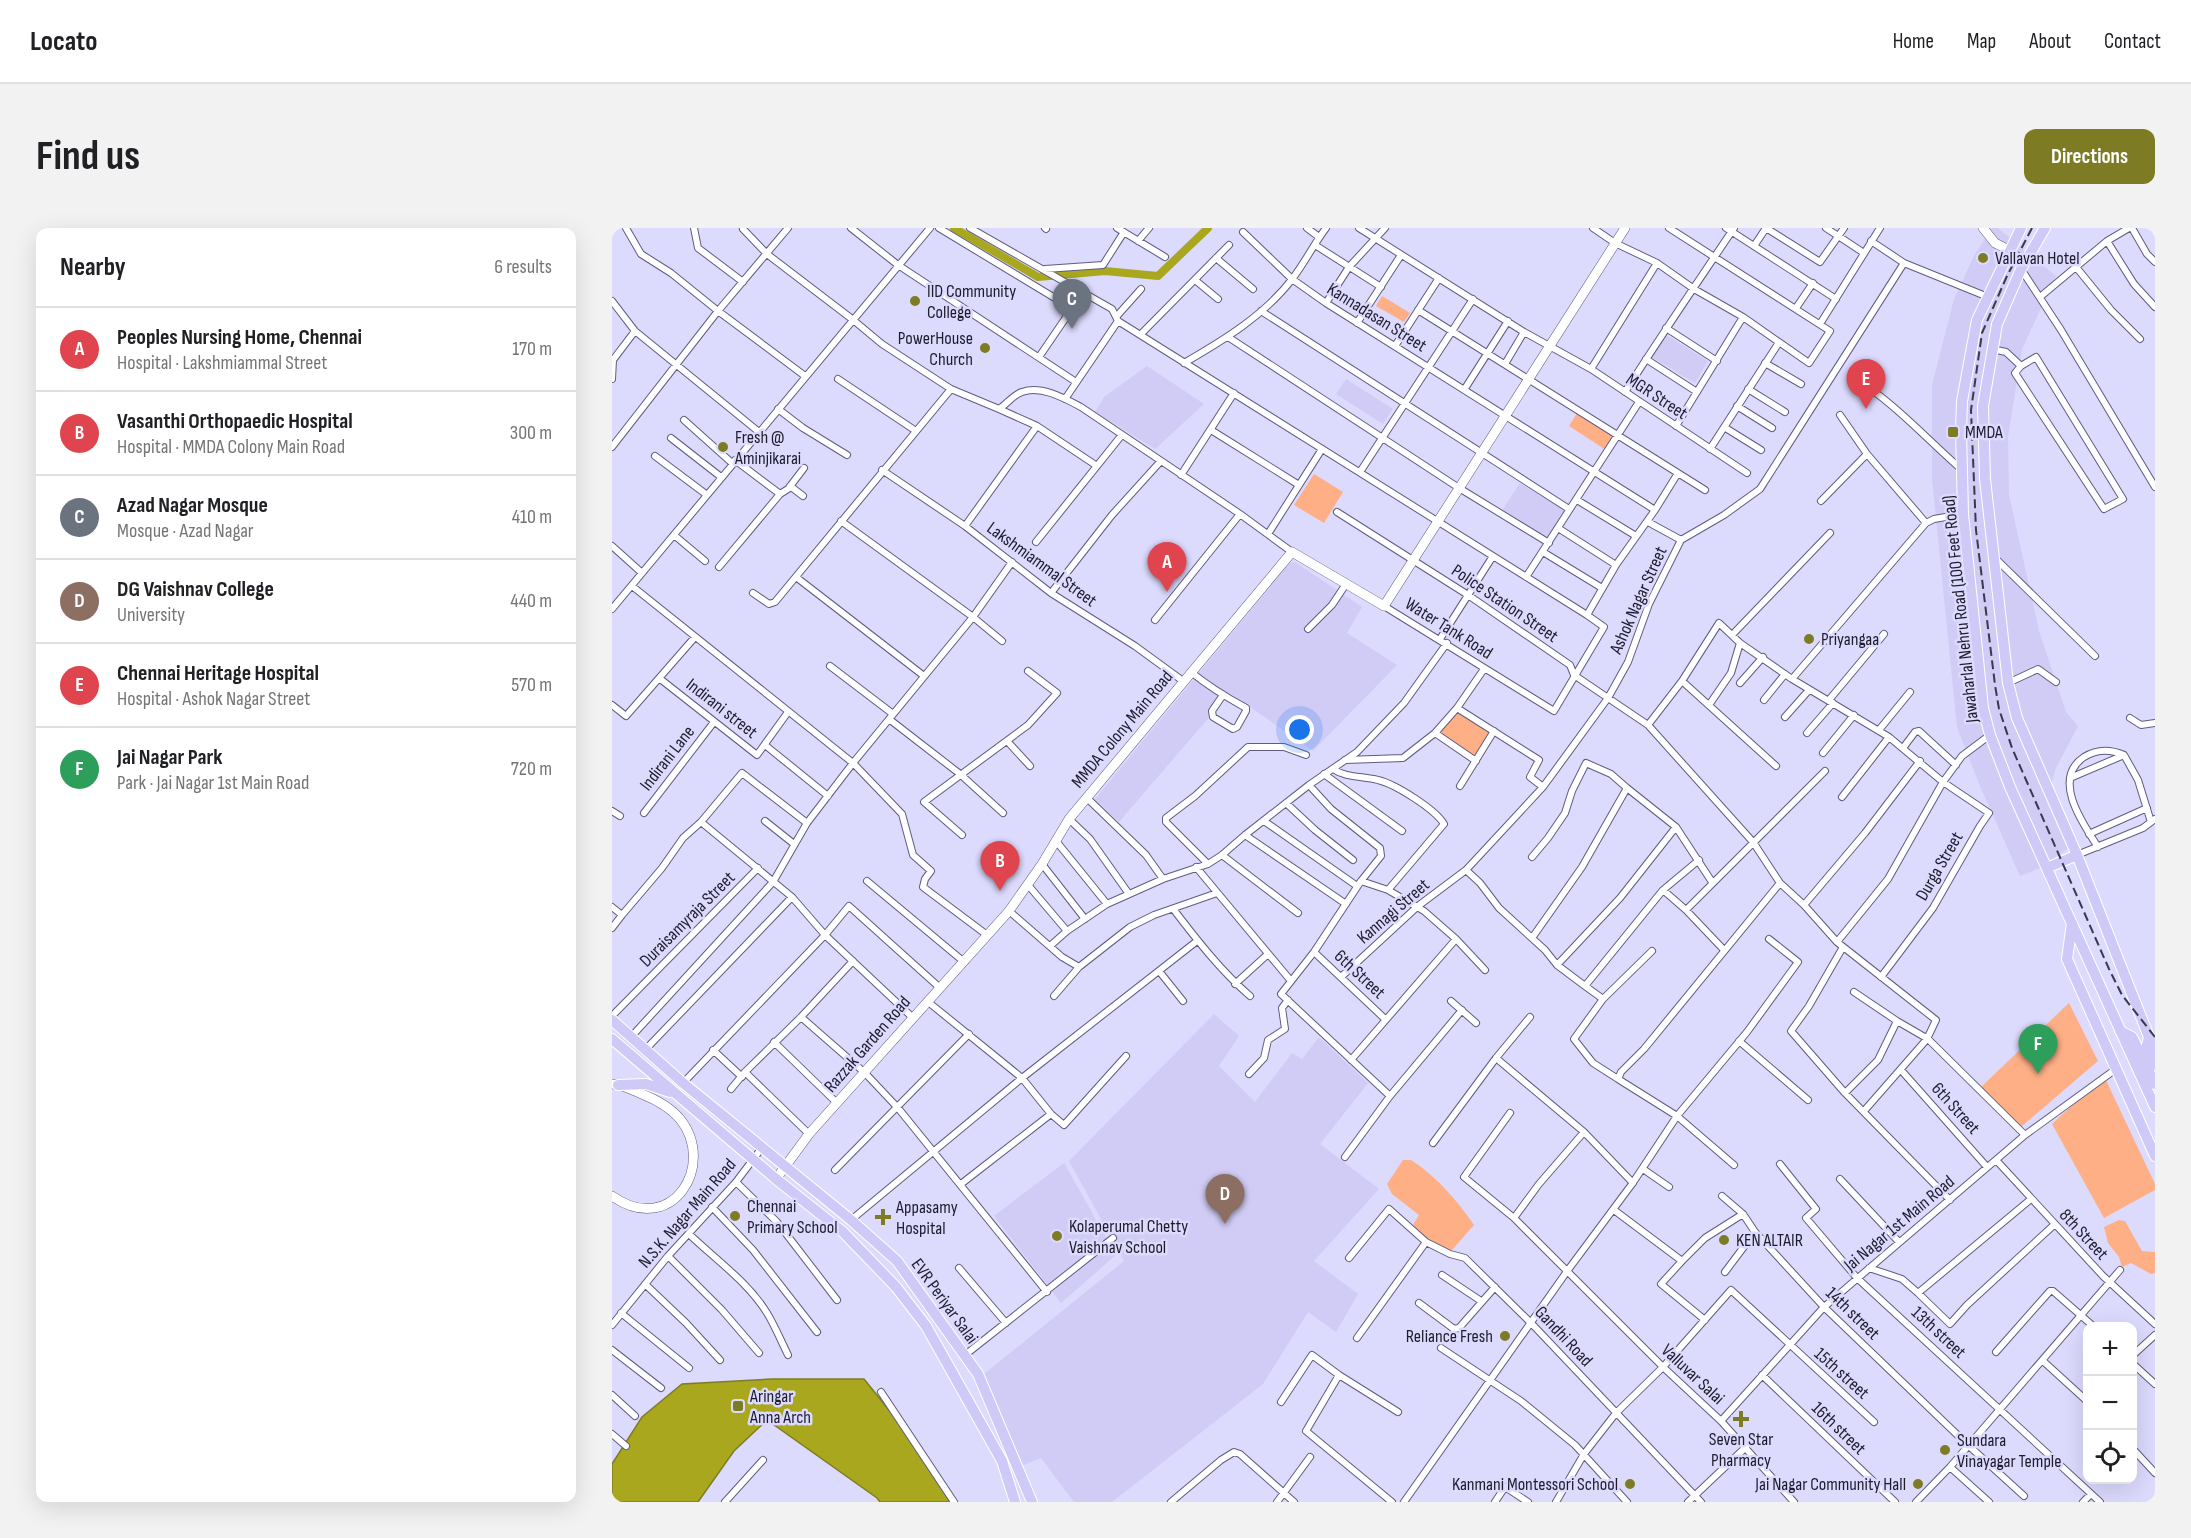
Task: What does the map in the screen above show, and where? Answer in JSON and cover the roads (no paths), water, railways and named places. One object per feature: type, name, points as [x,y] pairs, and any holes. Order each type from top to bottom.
[{"type":"main road","name":"Jawaharlal Nehru Road (100 Feet Road)","points":[[2021,228],[1977,320],[1962,401],[1963,514],[1983,708],[1990,735],[2010,786],[2155,1107]]},
{"type":"main road","points":[[2045,228],[2022,269],[1997,324],[1983,406],[1985,479],[2008,683],[2017,718],[2077,855],[2149,1037],[2155,1065]]},
{"type":"main road","points":[[2047,868],[2077,855]]},
{"type":"main road","points":[[2072,923],[2067,959],[2155,1156]]},
{"type":"main road","name":"EVR Periyar Salai","points":[[612,1018],[682,1083],[897,1261],[978,1374],[1032,1502]]},
{"type":"main road","points":[[2120,1031],[2132,1037],[2155,1084]]},
{"type":"main road","name":"EVR Periyar Salai","points":[[612,1040],[776,1179],[843,1232],[896,1287],[926,1326],[1002,1461],[1015,1502]]},
{"type":"main road","points":[[615,1084],[646,1084],[678,1096]]},
{"type":"street","points":[[626,228],[641,254],[672,273],[718,311],[805,376]]},
{"type":"street","points":[[612,447],[718,311],[788,228]]},
{"type":"street","points":[[851,228],[898,265],[1076,382]]},
{"type":"street","points":[[612,609],[930,228]]},
{"type":"street","points":[[939,228],[1073,309]]},
{"type":"street","points":[[970,228],[1084,291],[1112,309],[1117,319],[1184,363],[1604,627],[1574,675]]},
{"type":"street","points":[[1117,228],[1166,257]]},
{"type":"street","points":[[1138,241],[1149,228]]},
{"type":"street","points":[[1307,228],[1319,237]]},
{"type":"street","points":[[1184,363],[1228,337],[1262,311],[1292,279],[1326,228]]},
{"type":"street","name":"MGR Street","points":[[1359,228],[1524,332],[1591,369],[1747,473]]},
{"type":"street","points":[[1326,303],[1349,267],[1385,228]]},
{"type":"street","points":[[1384,606],[1625,228]]},
{"type":"street","points":[[1597,229],[1616,243],[1657,264],[1743,317],[1778,344],[1809,363],[1830,331],[1669,228]]},
{"type":"street","points":[[1754,246],[1766,228],[1820,262],[1844,228]]},
{"type":"street","points":[[1826,228],[1864,253]]},
{"type":"street","points":[[1820,324],[1880,228]]},
{"type":"street","points":[[1983,228],[1995,243],[2009,250]]},
{"type":"street","points":[[2040,297],[2106,241],[2131,228],[2147,254],[2155,262]]},
{"type":"street","points":[[695,229],[698,248],[742,282]]},
{"type":"street","points":[[743,229],[767,254],[882,344],[951,389],[1037,426],[1097,466]]},
{"type":"street","points":[[1625,392],[1665,328],[1695,289],[1730,229],[1836,299]]},
{"type":"street","points":[[1044,269],[1103,265],[1124,232]]},
{"type":"street","name":"Kannadasan Street","points":[[1242,232],[1292,279],[1326,303],[1655,510]]},
{"type":"street","points":[[1871,241],[1904,263],[1988,297]]},
{"type":"street","points":[[2106,241],[2134,284],[2155,307]]},
{"type":"street","points":[[1141,334],[1229,245]]},
{"type":"street","points":[[1315,245],[1381,287]]},
{"type":"street","points":[[1357,323],[1401,255]]},
{"type":"street","points":[[1216,258],[1253,289]]},
{"type":"street","name":"Ashok Nagar Street","points":[[1466,870],[1543,787],[1608,698],[1628,662],[1649,604],[1681,540],[1724,515],[1760,489],[1904,263]]},
{"type":"street","points":[[1591,369],[1657,264]]},
{"type":"street","points":[[2076,267],[2111,310],[2140,339]]},
{"type":"street","points":[[2022,269],[2155,487]]},
{"type":"street","points":[[1395,346],[1439,278]]},
{"type":"street","points":[[1195,280],[1218,300]]},
{"type":"street","points":[[1796,309],[1813,284]]},
{"type":"street","points":[[1065,399],[1117,319],[1141,289]]},
{"type":"street","points":[[1039,357],[1084,291]]},
{"type":"street","points":[[1360,472],[1473,299]]},
{"type":"street","points":[[612,301],[635,331],[759,432]]},
{"type":"street","points":[[1418,310],[1705,490]]},
{"type":"street","points":[[1262,311],[1569,509]]},
{"type":"street","points":[[1676,426],[1743,317]]},
{"type":"street","points":[[1464,390],[1508,321]]},
{"type":"street","points":[[1665,328],[1717,361]]},
{"type":"street","points":[[612,379],[613,360],[635,331]]},
{"type":"street","points":[[1505,364],[1524,332]]},
{"type":"street","points":[[1228,337],[1459,488],[1549,543]]},
{"type":"street","points":[[1710,449],[1778,344]]},
{"type":"street","points":[[1991,349],[2006,352],[2021,366]]},
{"type":"street","points":[[2036,357],[2123,499],[2104,509],[2015,373],[2021,366],[2036,357]]},
{"type":"street","points":[[1646,359],[1697,392]]},
{"type":"street","points":[[1765,363],[1801,384]]},
{"type":"street","points":[[838,379],[916,431]]},
{"type":"street","points":[[1864,386],[1891,404],[1963,471]]},
{"type":"street","points":[[753,593],[772,604],[951,389]]},
{"type":"street","points":[[1748,389],[1785,412]]},
{"type":"street","points":[[999,410],[1020,392],[1047,392],[1065,399],[1081,407],[1240,514],[1292,552]]},
{"type":"street","points":[[1181,475],[1234,393]]},
{"type":"street","points":[[1526,577],[1639,402]]},
{"type":"street","points":[[1737,406],[1772,428]]},
{"type":"street","points":[[778,409],[803,428],[847,454]]},
{"type":"street","points":[[1840,415],[1867,454],[1926,523]]},
{"type":"street","points":[[684,420],[734,461],[780,494]]},
{"type":"street","points":[[965,526],[1037,426]]},
{"type":"street","points":[[1724,427],[1761,450]]},
{"type":"street","points":[[1211,430],[1299,485]]},
{"type":"street","points":[[1036,542],[1121,436]]},
{"type":"street","points":[[671,438],[721,477]]},
{"type":"street","points":[[1268,534],[1322,449]]},
{"type":"street","points":[[1821,501],[1867,454]]},
{"type":"street","points":[[655,456],[707,495]]},
{"type":"street","points":[[1051,593],[1112,515],[1160,462]]},
{"type":"street","points":[[719,567],[804,468]]},
{"type":"street","name":"Lakshmiammal Street","points":[[882,470],[965,526],[1051,593],[1135,646],[1183,681]]},
{"type":"street","points":[[1587,615],[1616,565],[1648,522],[1678,473]]},
{"type":"street","points":[[790,486],[803,496]]},
{"type":"street","points":[[1577,500],[1636,536]]},
{"type":"street","name":"Police Station Street","points":[[1338,512],[1468,595],[1570,665],[1574,675],[1648,725],[1754,842],[1780,883],[1804,905],[1837,942],[1936,1020],[1928,1039]]},
{"type":"street","points":[[1155,620],[1240,514]]},
{"type":"street","points":[[1792,679],[1926,523],[1934,519],[1963,514]]},
{"type":"street","points":[[841,521],[973,617],[1002,641]]},
{"type":"street","points":[[1648,522],[1681,540]]},
{"type":"street","points":[[1558,528],[1616,565]]},
{"type":"street","points":[[1732,635],[1830,532]]},
{"type":"street","points":[[674,535],[705,561]]},
{"type":"street","points":[[612,546],[642,573]]},
{"type":"street","name":"Water Tank Road","points":[[1292,552],[1444,641],[1484,669],[1554,711],[1574,675]]},
{"type":"street","name":"MMDA Colony Main Road","points":[[987,935],[1028,885],[1070,819],[1292,552]]},
{"type":"street","points":[[1543,552],[1602,588]]},
{"type":"street","points":[[1050,946],[1067,931],[1107,904],[1163,879],[1208,864],[1309,785],[1334,770],[1357,752],[1404,703],[1444,641],[1468,595],[1493,556]]},
{"type":"street","points":[[1994,557],[2095,656]]},
{"type":"street","points":[[631,1037],[773,882],[807,823],[853,763],[973,617],[1012,562]]},
{"type":"street","points":[[796,577],[924,676]]},
{"type":"street","points":[[1308,630],[1332,605],[1347,584]]},
{"type":"street","points":[[632,586],[853,763],[902,814],[913,855],[931,871],[923,887],[987,935]]},
{"type":"street","points":[[1648,725],[1682,681],[1719,622],[1740,643],[1792,679],[1879,730],[1943,782]]},
{"type":"street","points":[[1808,733],[1884,634]]},
{"type":"street","points":[[612,705],[626,716],[695,637]]},
{"type":"street","points":[[1709,705],[1731,673],[1740,643]]},
{"type":"street","points":[[1740,683],[1763,657]]},
{"type":"street","points":[[830,666],[960,774],[1003,813]]},
{"type":"street","points":[[1345,760],[1403,758],[1434,733],[1457,708],[1484,669]]},
{"type":"street","points":[[2008,683],[2038,669],[2056,682]]},
{"type":"street","points":[[962,835],[924,802],[1028,725],[1057,693],[1028,671]]},
{"type":"street","points":[[1191,672],[1222,695],[1246,708],[1237,727],[1233,729],[1216,720],[1212,711],[1222,695]]},
{"type":"street","points":[[1764,700],[1785,674]]},
{"type":"street","name":"Indirani street","points":[[659,678],[757,755],[788,712]]},
{"type":"street","points":[[1682,681],[1776,766]]},
{"type":"street","points":[[1785,717],[1809,690]]},
{"type":"street","points":[[1879,730],[1910,692]]},
{"type":"street","points":[[1457,708],[1539,760],[1530,777],[1543,787]]},
{"type":"street","points":[[1823,753],[1854,715]]},
{"type":"street","points":[[2130,718],[2141,725],[2155,723]]},
{"type":"street","name":"Indirani Lane","points":[[644,813],[714,722]]},
{"type":"street","points":[[1460,786],[1494,731]]},
{"type":"street","points":[[1903,748],[1918,731],[1956,765]]},
{"type":"street","points":[[1434,733],[1476,761]]},
{"type":"street","points":[[1837,942],[1888,879],[1943,782],[1962,756],[1990,735]]},
{"type":"street","points":[[1842,797],[1888,737]]},
{"type":"street","points":[[1007,741],[1030,766]]},
{"type":"street","name":"Indirani street","points":[[765,746],[828,796]]},
{"type":"street","points":[[1208,864],[1166,822],[1166,818],[1196,796],[1248,747],[1284,747],[1306,755]]},
{"type":"street","points":[[2077,855],[2098,847],[2143,828],[2153,821],[2138,780],[2124,755],[2108,751],[2092,752],[2077,762],[2069,785],[2076,811],[2098,847]]},
{"type":"street","points":[[2070,778],[2124,755]]},
{"type":"street","points":[[1804,905],[1865,833],[1920,761]]},
{"type":"street","points":[[1532,857],[1565,813],[1572,791],[1586,763],[1611,774],[1676,827],[1712,882]]},
{"type":"street","points":[[1334,770],[1342,776],[1381,780],[1428,807],[1444,824],[1388,890]]},
{"type":"street","points":[[1686,910],[1825,771]]},
{"type":"street","points":[[612,928],[662,868],[683,838],[701,822],[742,773],[807,823]]},
{"type":"street","points":[[1324,774],[1402,831]]},
{"type":"street","name":"Durga Street","points":[[1881,977],[1933,908],[1989,813],[1943,782]]},
{"type":"street","points":[[1309,785],[1331,809],[1380,848],[1381,856],[1359,884],[1314,952],[1281,994],[1390,1096]]},
{"type":"street","points":[[1532,938],[1582,867],[1627,788]]},
{"type":"street","points":[[1087,798],[1146,855],[1163,879]]},
{"type":"street","points":[[1286,803],[1353,860]]},
{"type":"street","points":[[2090,834],[2147,808]]},
{"type":"street","points":[[612,811],[620,816]]},
{"type":"street","points":[[1070,819],[1090,839],[1129,894]]},
{"type":"street","points":[[765,821],[794,844]]},
{"type":"street","points":[[1264,821],[1359,884],[1388,890],[1418,906],[1456,939],[1485,970]]},
{"type":"street","points":[[701,822],[792,897],[825,935],[912,1017]]},
{"type":"street","points":[[1557,965],[1620,898],[1676,827]]},
{"type":"street","points":[[1245,835],[1346,904]]},
{"type":"street","points":[[1056,841],[1107,904]]},
{"type":"street","points":[[1222,855],[1298,913]]},
{"type":"street","points":[[1585,986],[1663,890],[1699,860]]},
{"type":"street","points":[[1042,864],[1086,919]]},
{"type":"street","points":[[1196,867],[1291,981]]},
{"type":"street","name":"Duraisamyraja Street","points":[[612,1018],[758,868]]},
{"type":"street","points":[[1466,870],[1499,908],[1557,965],[1603,999]]},
{"type":"street","name":"Kannagi Street","points":[[1341,977],[1418,906],[1466,870]]},
{"type":"street","points":[[867,881],[963,961]]},
{"type":"street","points":[[1618,1078],[1780,883]]},
{"type":"street","points":[[1028,885],[1067,931]]},
{"type":"street","points":[[1663,890],[1686,910],[1724,950]]},
{"type":"street","points":[[1054,996],[1079,967],[1130,927],[1154,915],[1174,910],[1216,893]]},
{"type":"street","points":[[645,1050],[792,897]]},
{"type":"street","points":[[682,1083],[825,935],[849,906],[939,987]]},
{"type":"street","points":[[612,907],[622,915]]},
{"type":"street","points":[[1009,910],[1062,957],[1079,967]]},
{"type":"street","points":[[1174,910],[1197,941],[1235,984],[1250,996]]},
{"type":"street","name":"Razzak Garden Road","points":[[776,1179],[809,1134],[987,935]]},
{"type":"street","points":[[1351,1060],[1456,939]]},
{"type":"street","points":[[1404,1502],[1568,1270],[1614,1210],[1677,1116],[1739,1041],[1798,962],[1769,939]]},
{"type":"street","points":[[851,1221],[1022,1078],[1197,941]]},
{"type":"street","points":[[1843,947],[1809,1006],[1791,1031],[1845,1093],[1950,1200]]},
{"type":"street","points":[[1652,951],[1603,999],[1574,1039],[1593,1063],[1677,1116],[1734,1165]]},
{"type":"street","name":"6th Street","points":[[1314,952],[1385,1019]]},
{"type":"street","points":[[1235,984],[1268,954]]},
{"type":"street","points":[[731,1089],[853,961]]},
{"type":"street","points":[[1159,971],[1183,1001]]},
{"type":"street","points":[[1854,992],[1928,1039],[2025,1135]]},
{"type":"street","points":[[1249,1074],[1264,1058],[1268,1040],[1285,1029],[1282,1008],[1288,1000]]},
{"type":"street","points":[[927,1001],[1022,1078],[1051,1114],[1064,1125],[1126,1056]]},
{"type":"street","points":[[1451,1001],[1476,1023]]},
{"type":"street","points":[[1345,1157],[1390,1096],[1462,1010]]},
{"type":"street","points":[[801,1017],[865,1073],[898,1108],[1047,1292]]},
{"type":"street","points":[[1433,1143],[1496,1058],[1530,1017]]},
{"type":"street","points":[[1845,1093],[1878,1060],[1897,1021]]},
{"type":"street","points":[[835,1170],[969,1034]]},
{"type":"street","points":[[1864,1111],[1928,1039]]},
{"type":"street","points":[[1739,1041],[1808,1100]]},
{"type":"street","points":[[774,1042],[837,1103]]},
{"type":"street","points":[[714,1050],[744,1074],[809,1134]]},
{"type":"street","points":[[1496,1058],[1584,1132],[1633,1183]]},
{"type":"street","name":"6th Street","points":[[1902,1070],[1987,1167]]},
{"type":"street","name":"Jai Nagar 1st Main Road","points":[[1721,1421],[1824,1306],[2025,1135],[2116,1070]]},
{"type":"street","points":[[612,1196],[633,1207],[655,1208],[673,1200],[686,1188],[690,1177],[692,1152],[690,1138],[676,1114],[661,1102],[615,1084]]},
{"type":"street","name":"Valluvar Salai","points":[[1510,1113],[1464,1177],[1514,1218],[1568,1270],[1663,1367],[1721,1421],[1794,1502]]},
{"type":"street","points":[[961,1184],[1051,1114]]},
{"type":"street","points":[[1514,1218],[1539,1184],[1584,1132]]},
{"type":"street","name":"N.S.K. Nagar Main Road","points":[[612,1324],[668,1256],[736,1182],[761,1149]]},
{"type":"street","name":"8th Street","points":[[1996,1160],[2110,1282],[2155,1324]]},
{"type":"street","name":"13th street","points":[[1780,1164],[1816,1209],[1806,1218],[1857,1278],[2100,1502]]},
{"type":"street","points":[[1643,1168],[1669,1187]]},
{"type":"street","points":[[1840,1179],[1899,1242]]},
{"type":"street","points":[[736,1182],[777,1222],[837,1300]]},
{"type":"street","name":"14th street","points":[[1722,1196],[1743,1214],[1755,1232],[1824,1306],[2024,1496]]},
{"type":"street","points":[[1918,1293],[2031,1199]]},
{"type":"street","points":[[712,1207],[753,1250],[817,1332]]},
{"type":"street","name":"Gandhi Road","points":[[1349,1258],[1389,1209],[1426,1242],[1450,1254],[1465,1258],[1532,1323],[1701,1502]]},
{"type":"street","points":[[1614,1210],[1682,1261]]},
{"type":"street","points":[[1556,1502],[1584,1455],[1616,1413],[1663,1367],[1705,1320],[1661,1284],[1705,1238],[1743,1214]]},
{"type":"street","points":[[1869,1268],[1902,1278],[1950,1324],[2055,1224]]},
{"type":"street","points":[[1725,1272],[1755,1232]]},
{"type":"street","points":[[689,1234],[732,1272],[754,1296],[767,1312],[788,1355]]},
{"type":"street","points":[[964,1355],[1113,1238]]},
{"type":"street","points":[[1357,1338],[1426,1242]]},
{"type":"street","points":[[668,1256],[722,1310],[759,1353]]},
{"type":"street","points":[[959,1268],[1006,1323]]},
{"type":"street","points":[[1916,1502],[1969,1446],[2120,1270]]},
{"type":"street","points":[[1442,1275],[1481,1301]]},
{"type":"street","points":[[645,1284],[720,1360]]},
{"type":"street","points":[[1419,1303],[1454,1329],[1459,1328],[1495,1287]]},
{"type":"street","name":"15th street","points":[[1705,1320],[1731,1290],[1874,1422]]},
{"type":"street","points":[[1996,1352],[2050,1291],[2053,1291],[2089,1322]]},
{"type":"street","points":[[621,1313],[688,1368]]},
{"type":"street","points":[[2137,1352],[2155,1335]]},
{"type":"street","points":[[1441,1348],[1521,1401],[1584,1455],[1627,1502]]},
{"type":"street","points":[[612,1350],[661,1388]]},
{"type":"street","points":[[1281,1402],[1311,1355],[1398,1412]]},
{"type":"street","points":[[2043,1361],[2083,1397]]},
{"type":"street","points":[[2137,1367],[2155,1384]]},
{"type":"street","points":[[1339,1375],[1306,1431],[1392,1502]]},
{"type":"street","name":"16th street","points":[[1762,1375],[1895,1502]]},
{"type":"street","points":[[881,1392],[954,1502]]},
{"type":"street","points":[[612,1395],[634,1416]]},
{"type":"street","points":[[612,1434],[626,1446]]},
{"type":"street","points":[[1688,1502],[1746,1447]]},
{"type":"street","points":[[1171,1502],[1221,1460],[1234,1452],[1240,1454],[1294,1502]]},
{"type":"street","points":[[2137,1453],[2155,1473]]},
{"type":"street","points":[[1277,1502],[1310,1457]]},
{"type":"street","points":[[725,1502],[763,1460]]},
{"type":"street","points":[[1950,1467],[1989,1502]]},
{"type":"street","points":[[1495,1502],[1505,1487],[1528,1502]]},
{"type":"street","points":[[2083,1502],[2091,1494]]},
{"type":"waterway","points":[[954,228],[1038,277],[1105,271],[1158,276],[1208,228]]},
{"type":"railway","points":[[2032,228],[2007,276],[1982,333],[1971,410],[1976,530],[1995,685],[1999,709],[2012,748],[2109,969],[2122,995],[2155,1037]]},
{"type":"place","name":"Vallavan Hotel","points":[[1983,258]]},
{"type":"place","name":"IID Community College","points":[[915,301]]},
{"type":"place","name":"Azad Nagar Mosque","points":[[1072,329]]},
{"type":"place","name":"PowerHouse Church","points":[[985,348]]},
{"type":"place","name":"Chennai Heritage Hospital","points":[[1866,409]]},
{"type":"place","name":"MMDA","points":[[1953,432]]},
{"type":"place","name":"Fresh @ Aminjikarai","points":[[723,447]]},
{"type":"place","name":"Peoples Nursing Home, Chennai","points":[[1167,592]]},
{"type":"place","name":"Priyangaa","points":[[1809,639]]},
{"type":"place","name":"Vasanthi Orthopaedic Hospital","points":[[1000,891]]},
{"type":"place","name":"Jai Nagar Park","points":[[2038,1074]]},
{"type":"place","name":"Chennai Primary School","points":[[735,1216]]},
{"type":"place","name":"Appasamy Hospital","points":[[883,1217]]},
{"type":"place","name":"DG Vaishnav College","points":[[1225,1224]]},
{"type":"place","name":"Kolaperumal Chetty Vaishnav School","points":[[1057,1236]]},
{"type":"place","name":"KEN ALTAIR","points":[[1724,1240]]},
{"type":"place","name":"Reliance Fresh","points":[[1505,1336]]},
{"type":"place","name":"Aringar Anna Arch","points":[[738,1406]]},
{"type":"place","name":"Seven Star Pharmacy","points":[[1741,1419]]},
{"type":"place","name":"Sundara Vinayagar Temple","points":[[1945,1450]]},
{"type":"place","name":"Kanmani Montessori School","points":[[1630,1484]]},
{"type":"place","name":"Jai Nagar Community Hall","points":[[1918,1484]]}]
